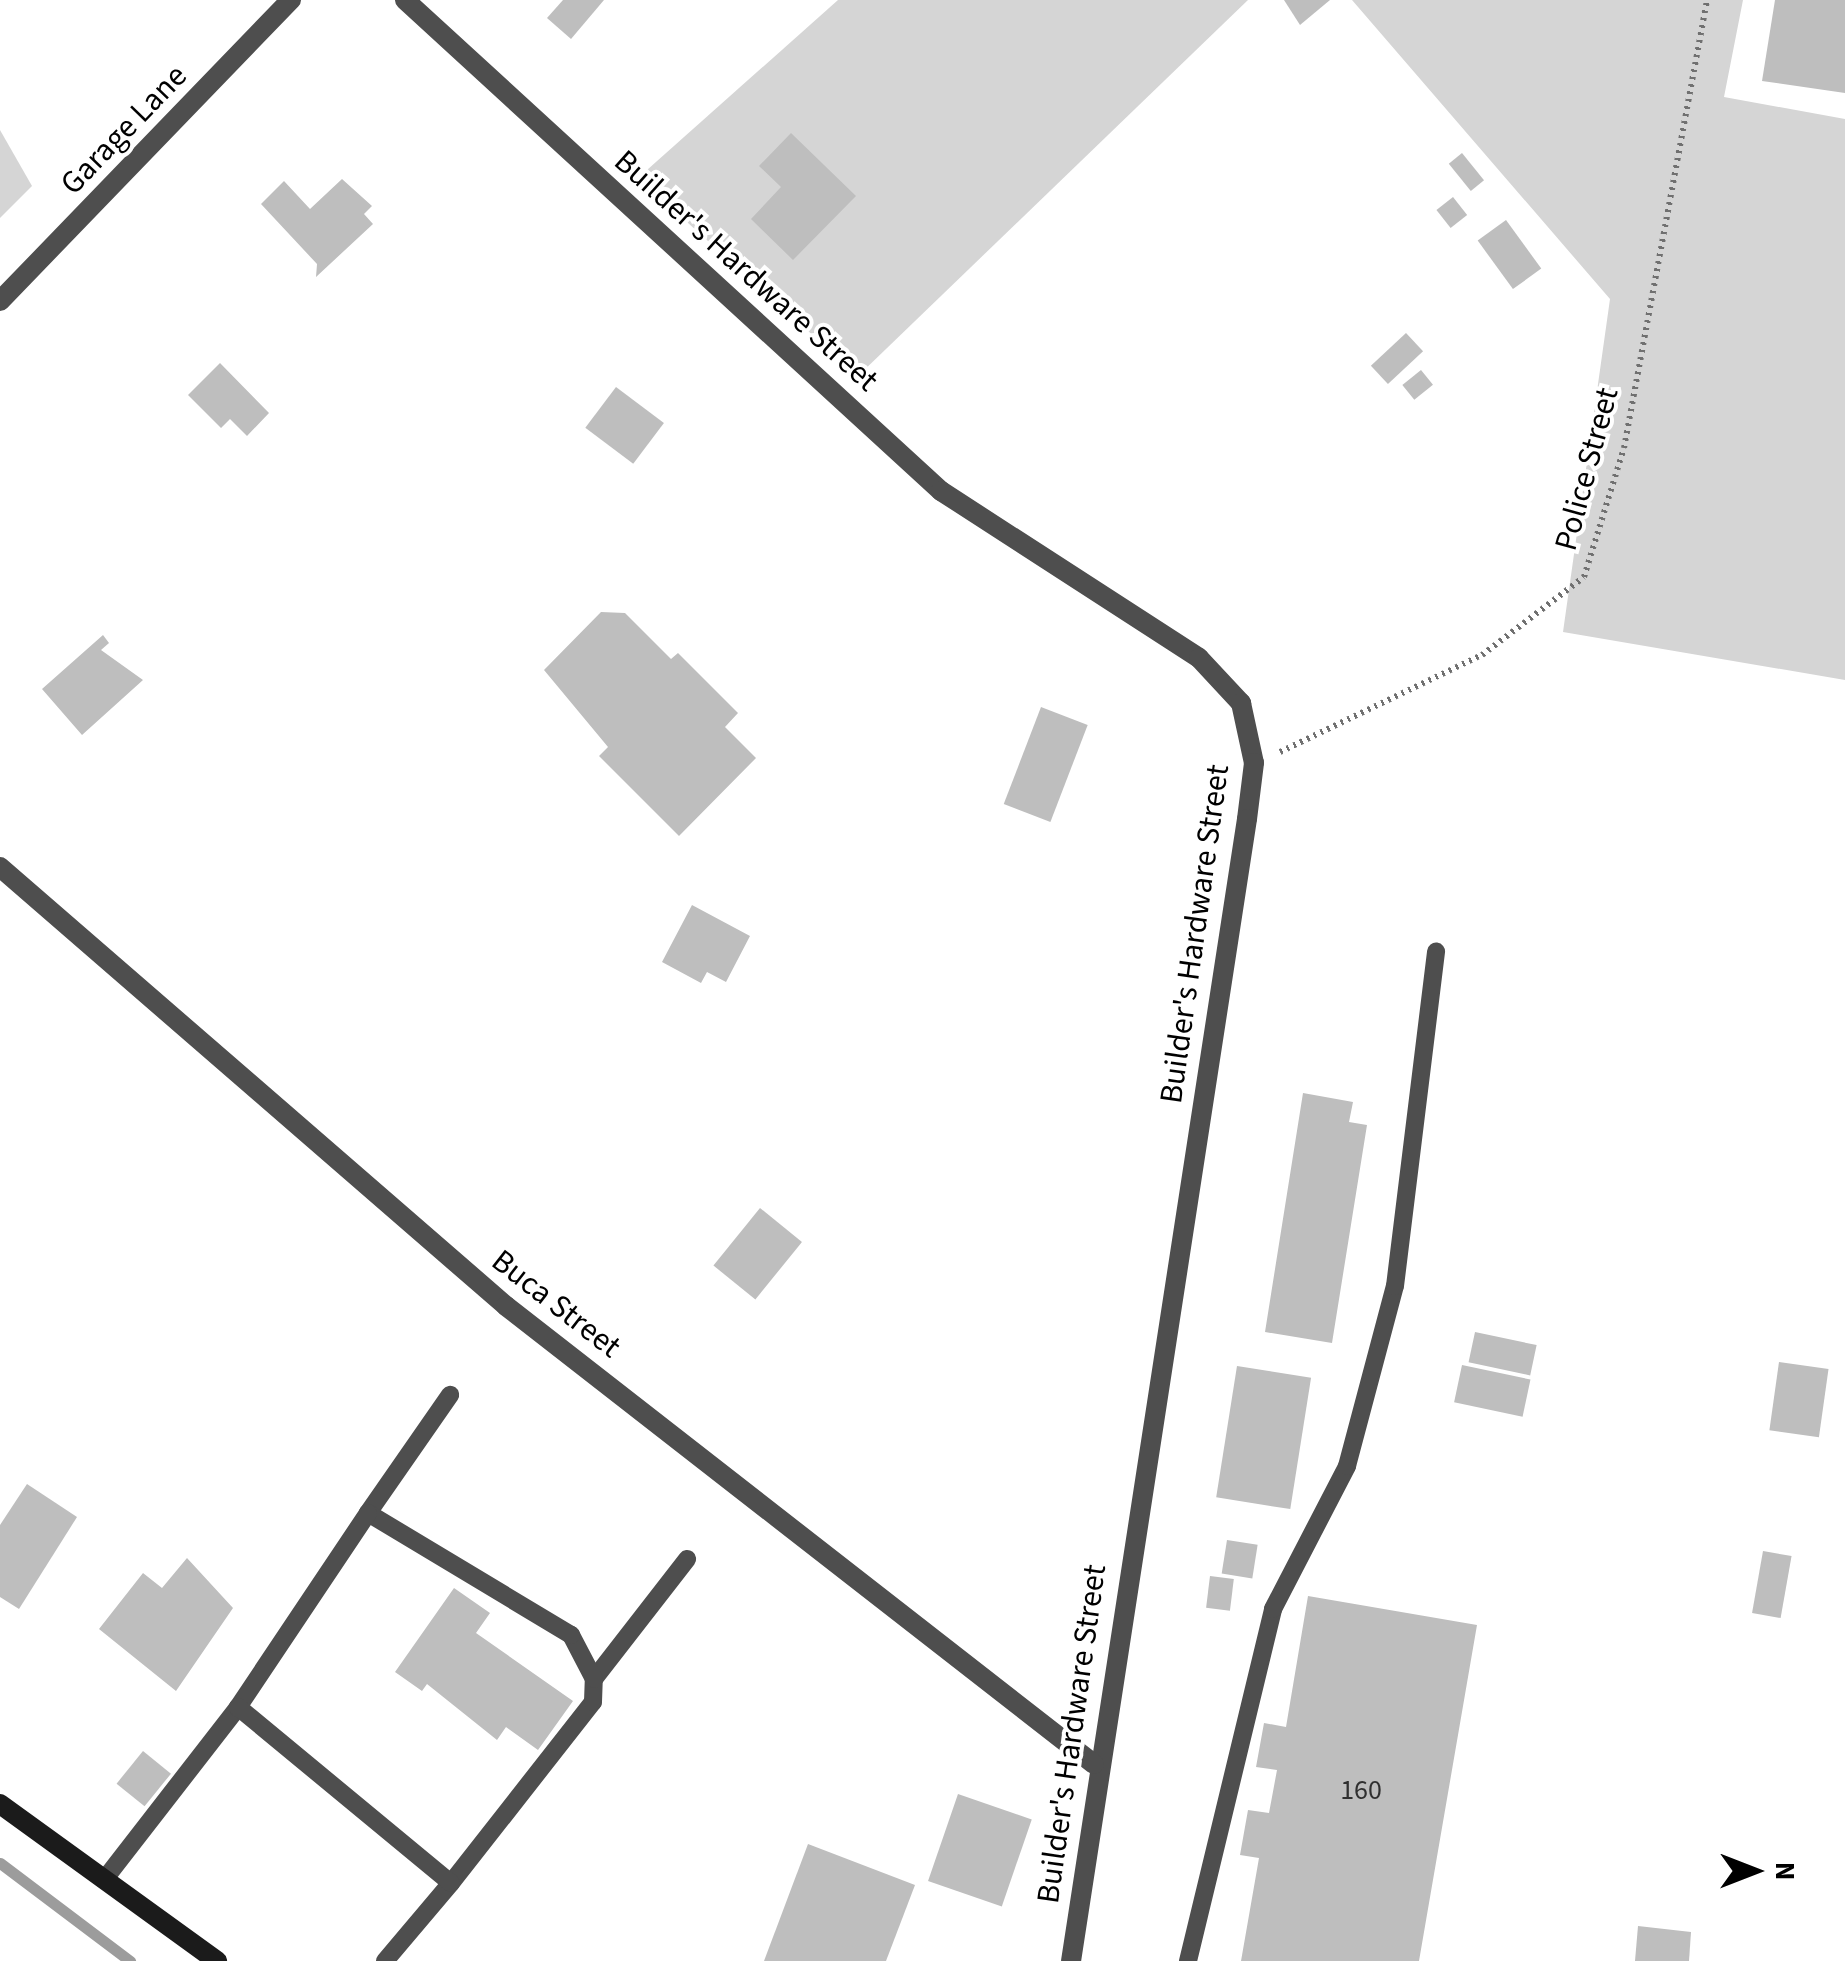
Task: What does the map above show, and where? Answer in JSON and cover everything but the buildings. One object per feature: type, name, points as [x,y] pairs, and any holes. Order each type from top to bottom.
[{"type":"main road","points":[[0,1804],[217,1961]]},
{"type":"street","name":"Garage Lane","points":[[0,301],[291,0]]},
{"type":"street","name":"Builder's Hardware Street","points":[[404,0],[942,491],[1199,658],[1241,704],[1254,763],[1094,1764],[1071,1961]]},
{"type":"street","name":"Buca Street","points":[[0,868],[506,1306],[1094,1764]]},
{"type":"lane","points":[[1188,1961],[1273,1609],[1347,1466],[1395,1286],[1436,950]]},
{"type":"lane","points":[[104,1880],[238,1708],[450,1396]]},
{"type":"lane","points":[[368,1513],[571,1635],[594,1679],[593,1702],[385,1961]]},
{"type":"lane","points":[[594,1679],[687,1560]]},
{"type":"lane","points":[[238,1708],[450,1883]]},
{"type":"path","name":"Police Street","points":[[1254,763],[1482,655],[1584,578],[1624,448],[1707,0]]},
{"type":"shaded area","points":[[838,0],[1248,0],[858,376],[638,178]]},
{"type":"shaded area","points":[[1352,0],[1743,0],[1724,97],[1845,119],[1845,680],[1563,632],[1610,299]]},
{"type":"shaded area","points":[[0,130],[32,186],[0,218]]},
{"type":"waterway","points":[[0,1863],[130,1961]]}]
